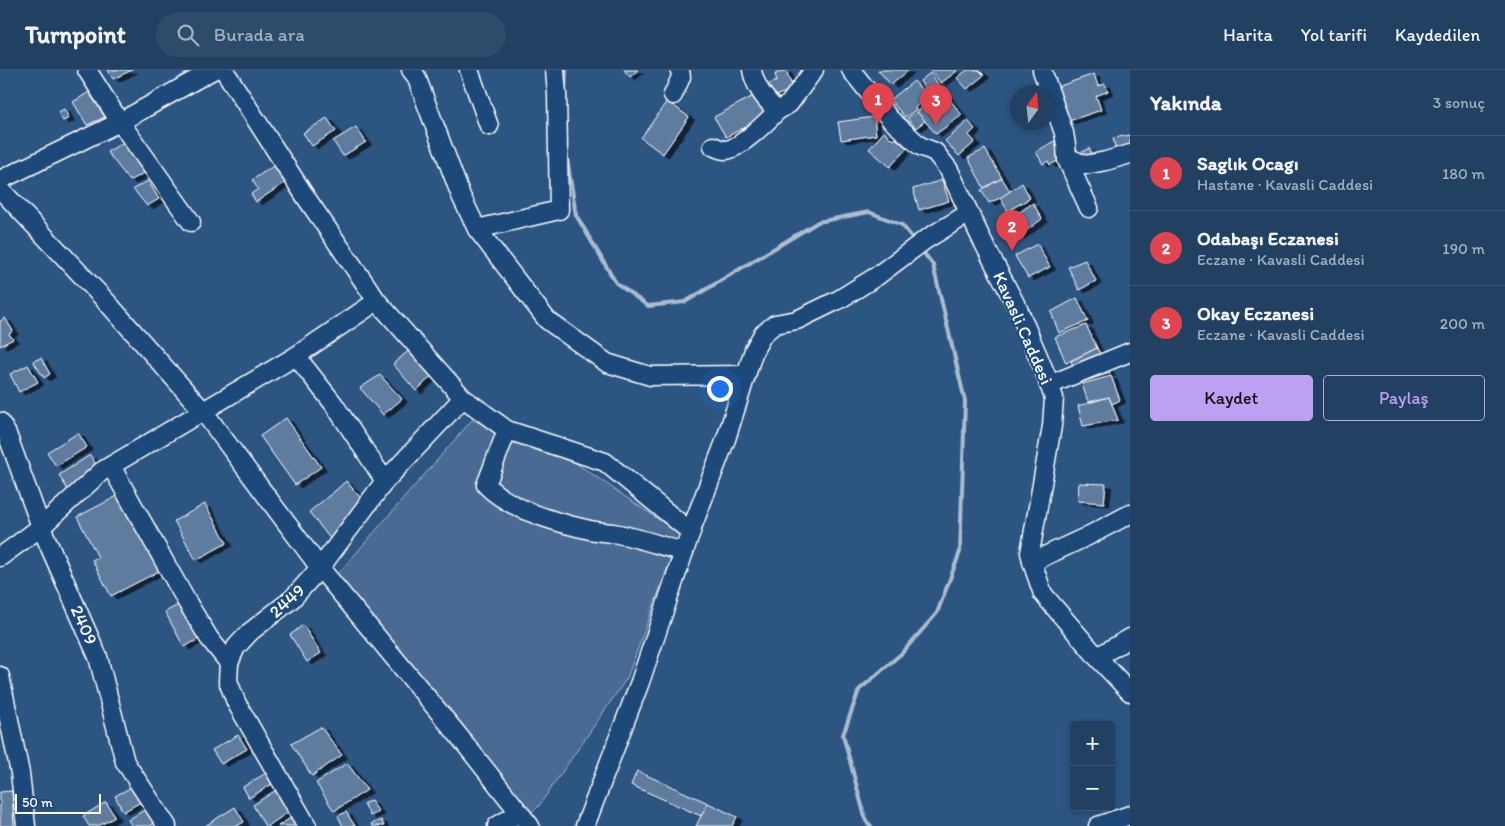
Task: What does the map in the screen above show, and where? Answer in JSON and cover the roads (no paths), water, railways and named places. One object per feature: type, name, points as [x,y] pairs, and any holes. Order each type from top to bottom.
[{"type":"street","points":[[88,70],[120,122],[191,222]]},
{"type":"street","points":[[0,180],[120,122],[213,70]]},
{"type":"street","points":[[224,70],[307,199],[377,301],[463,398],[507,430],[605,462],[691,532]]},
{"type":"street","points":[[411,70],[416,76],[461,196],[477,229],[547,320],[607,363],[650,376],[746,374]]},
{"type":"street","points":[[469,70],[489,126]]},
{"type":"street","points":[[477,229],[559,210],[557,94],[554,70]]},
{"type":"street","points":[[673,95],[682,77],[680,70]]},
{"type":"street","points":[[752,70],[754,80],[765,100],[776,111]]},
{"type":"street","points":[[713,146],[726,150],[735,148],[761,127],[776,111],[788,104],[814,70]]},
{"type":"street","name":"Kavasli Caddesi","points":[[851,70],[890,118],[920,146],[935,152],[949,170],[1019,311],[1054,398],[1052,426],[1030,554],[1032,562],[1044,594],[1097,657],[1130,692]]},
{"type":"street","points":[[1042,70],[1064,133],[1067,157],[1089,208]]},
{"type":"street","points":[[1067,157],[1085,165],[1130,154]]},
{"type":"street","points":[[0,189],[106,300],[203,411],[320,568],[458,735],[524,819],[497,826]]},
{"type":"street","points":[[585,826],[640,682],[691,532],[726,439],[754,350],[763,334],[776,324],[797,320],[840,299],[877,276],[918,245],[969,212]]},
{"type":"street","points":[[0,557],[41,527],[102,471],[296,356],[377,301]]},
{"type":"street","points":[[1049,385],[1130,352]]},
{"type":"street","points":[[296,356],[333,403],[386,481]]},
{"type":"street","name":"2449","points":[[229,663],[236,647],[250,632],[292,599],[320,568],[386,481],[463,398]]},
{"type":"street","name":"2409","points":[[0,422],[41,527],[98,657],[124,762],[167,826]]},
{"type":"street","points":[[507,430],[486,485],[493,493],[516,507],[548,518],[684,552]]},
{"type":"street","points":[[112,466],[187,602],[209,638],[229,663],[228,680],[236,702],[307,826]]},
{"type":"street","points":[[1032,562],[1130,514]]},
{"type":"street","points":[[1097,657],[1130,638]]},
{"type":"street","points":[[0,676],[20,773],[26,826]]},
{"type":"street","points":[[1098,826],[1130,815]]},
{"type":"waterway","points":[[565,90],[566,70]]},
{"type":"waterway","points":[[566,152],[576,215],[616,283],[648,306],[685,302],[818,222],[869,212],[902,225],[915,241]]},
{"type":"waterway","points":[[871,826],[866,821],[843,735],[859,690],[902,653],[937,613],[960,552],[965,401],[933,265],[921,249]]},
{"type":"place","name":"Saglık Ocagı","points":[[878,124]]},
{"type":"place","name":"Okay Eczanesi","points":[[936,125]]},
{"type":"place","name":"Odabaşı Eczanesi","points":[[1012,251]]}]
